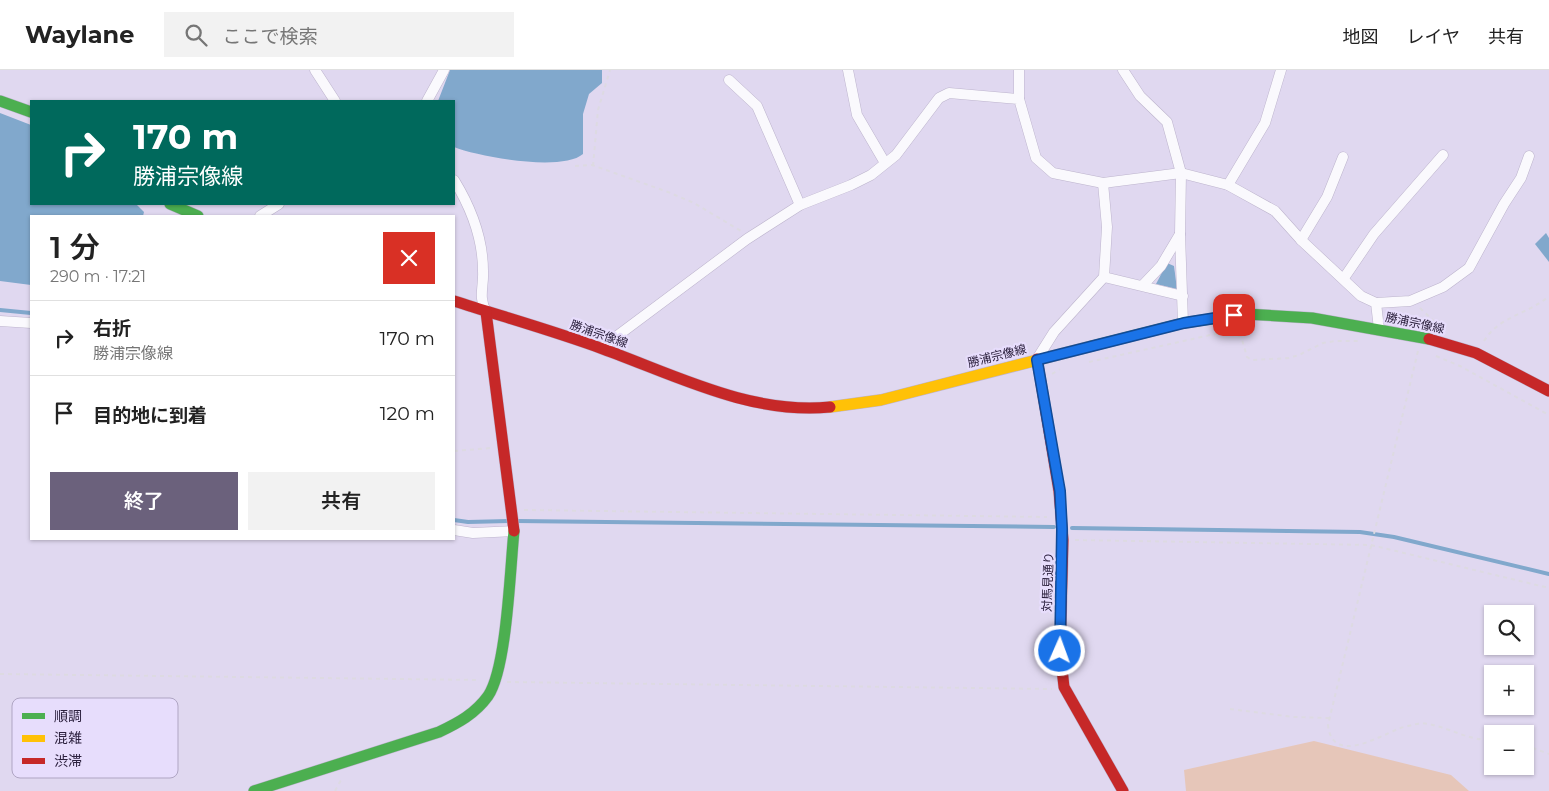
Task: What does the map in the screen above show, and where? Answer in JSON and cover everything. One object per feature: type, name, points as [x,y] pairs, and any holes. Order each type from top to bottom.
[{"type":"main road","points":[[0,101],[30,112]]},
{"type":"main road","points":[[172,205],[196,215]]},
{"type":"main road","name":"勝浦宗像線","points":[[455,301],[601,348],[715,391],[744,400],[783,406],[827,407],[881,400],[1184,323],[1222,316],[1274,314],[1378,329],[1446,343],[1476,353],[1549,391]]},
{"type":"main road","points":[[254,791],[439,732],[462,721],[478,708],[488,696],[494,682],[503,641],[513,520],[486,312]]},
{"type":"main road","name":"対馬見通り","points":[[1037,360],[1060,491],[1063,540],[1060,651],[1064,687],[1123,791]]},
{"type":"street","points":[[315,70],[334,100]]},
{"type":"street","points":[[428,100],[444,70]]},
{"type":"street","points":[[848,70],[857,115],[885,163]]},
{"type":"street","points":[[1019,70],[1020,99],[1036,158],[1053,173],[1103,183],[1181,173],[1228,186],[1275,211],[1301,240],[1344,278],[1361,296],[1376,303],[1410,301],[1444,287],[1470,268],[1504,204],[1521,178],[1529,156]]},
{"type":"street","points":[[1123,70],[1140,96],[1167,122],[1181,173],[1180,234],[1184,323]]},
{"type":"street","points":[[1228,186],[1265,123],[1281,70]]},
{"type":"street","points":[[729,80],[757,106],[800,205]]},
{"type":"street","points":[[601,348],[747,239],[800,205],[871,175],[896,155],[939,98],[949,93],[1020,99]]},
{"type":"street","points":[[1344,278],[1374,234],[1443,155]]},
{"type":"street","points":[[1301,240],[1327,197],[1343,157]]},
{"type":"street","points":[[455,182],[464,196],[480,244],[484,270],[481,301],[486,312]]},
{"type":"street","points":[[1037,360],[1054,332],[1104,277],[1107,227],[1103,183]]},
{"type":"street","points":[[262,215],[277,205]]},
{"type":"street","points":[[1143,285],[1160,266],[1180,234]]},
{"type":"street","points":[[1104,277],[1183,296]]},
{"type":"street","points":[[1376,303],[1378,329]]},
{"type":"street","points":[[0,321],[30,323]]},
{"type":"street","points":[[455,530],[474,533],[513,520]]},
{"type":"path","points":[[594,166],[598,110],[610,70]]},
{"type":"path","points":[[575,166],[594,166],[694,203],[740,230],[747,239]]},
{"type":"path","points":[[1476,353],[1488,335],[1502,322],[1542,302],[1549,296]]},
{"type":"path","points":[[1410,301],[1432,317],[1443,331],[1446,343]]},
{"type":"path","points":[[1088,362],[1215,334],[1241,336],[1247,357],[1252,360],[1299,356],[1323,343],[1363,341]]},
{"type":"path","points":[[1411,349],[1418,351],[1328,725],[1331,739],[1345,746],[1366,744],[1399,729],[1421,723],[1430,724],[1478,741],[1484,741]]},
{"type":"path","points":[[1435,356],[1460,366],[1511,396],[1549,415]]},
{"type":"path","points":[[1042,382],[1060,369]]},
{"type":"path","points":[[455,451],[504,446]]},
{"type":"path","points":[[513,520],[1062,517]]},
{"type":"path","points":[[1063,540],[1371,545],[1549,588]]},
{"type":"path","points":[[0,674],[1049,690],[1064,687]]},
{"type":"path","points":[[1230,709],[1293,717],[1330,718]]},
{"type":"path","points":[[1534,748],[1549,754]]},
{"type":"shaded area","points":[[1314,741],[1451,775],[1469,791],[1186,791],[1184,770]]},
{"type":"water","points":[[450,70],[602,70],[602,83],[589,94],[583,114],[583,154],[558,162],[520,161],[482,155],[455,147],[455,100],[438,100]]},
{"type":"water","points":[[0,113],[30,125],[30,205],[137,205],[144,212],[143,215],[30,215],[30,285],[0,281]]},
{"type":"water","points":[[1546,233],[1549,238],[1549,262],[1535,244]]},
{"type":"water","points":[[1167,263],[1174,266],[1177,289],[1156,284]]},
{"type":"waterway","points":[[0,310],[30,313]]},
{"type":"waterway","points":[[455,520],[468,522],[509,521]]},
{"type":"waterway","points":[[516,521],[1054,527]]},
{"type":"waterway","points":[[1072,528],[1360,532],[1394,537],[1549,574]]},
{"type":"traffic: fast","points":[[0,101],[30,112]]},
{"type":"traffic: fast","points":[[172,205],[196,215]]},
{"type":"traffic: fast","points":[[1092,346],[1183,323],[1245,314],[1312,318],[1429,339]]},
{"type":"traffic: fast","points":[[254,791],[439,732],[478,708],[488,696],[500,664],[507,617],[514,531]]},
{"type":"traffic: slow","points":[[830,407],[881,400],[1092,346]]},
{"type":"traffic: jam","points":[[455,301],[585,342],[686,381],[742,399],[771,405],[801,408],[830,407]]},
{"type":"traffic: jam","points":[[486,312],[514,531]]},
{"type":"traffic: jam","points":[[1429,339],[1476,353],[1549,391]]},
{"type":"traffic: jam","points":[[1037,359],[1059,491],[1063,540],[1060,651],[1064,687],[1123,791]]},
{"type":"route","points":[[1060,651],[1063,540],[1060,491],[1037,360],[1184,323],[1234,315]]}]
